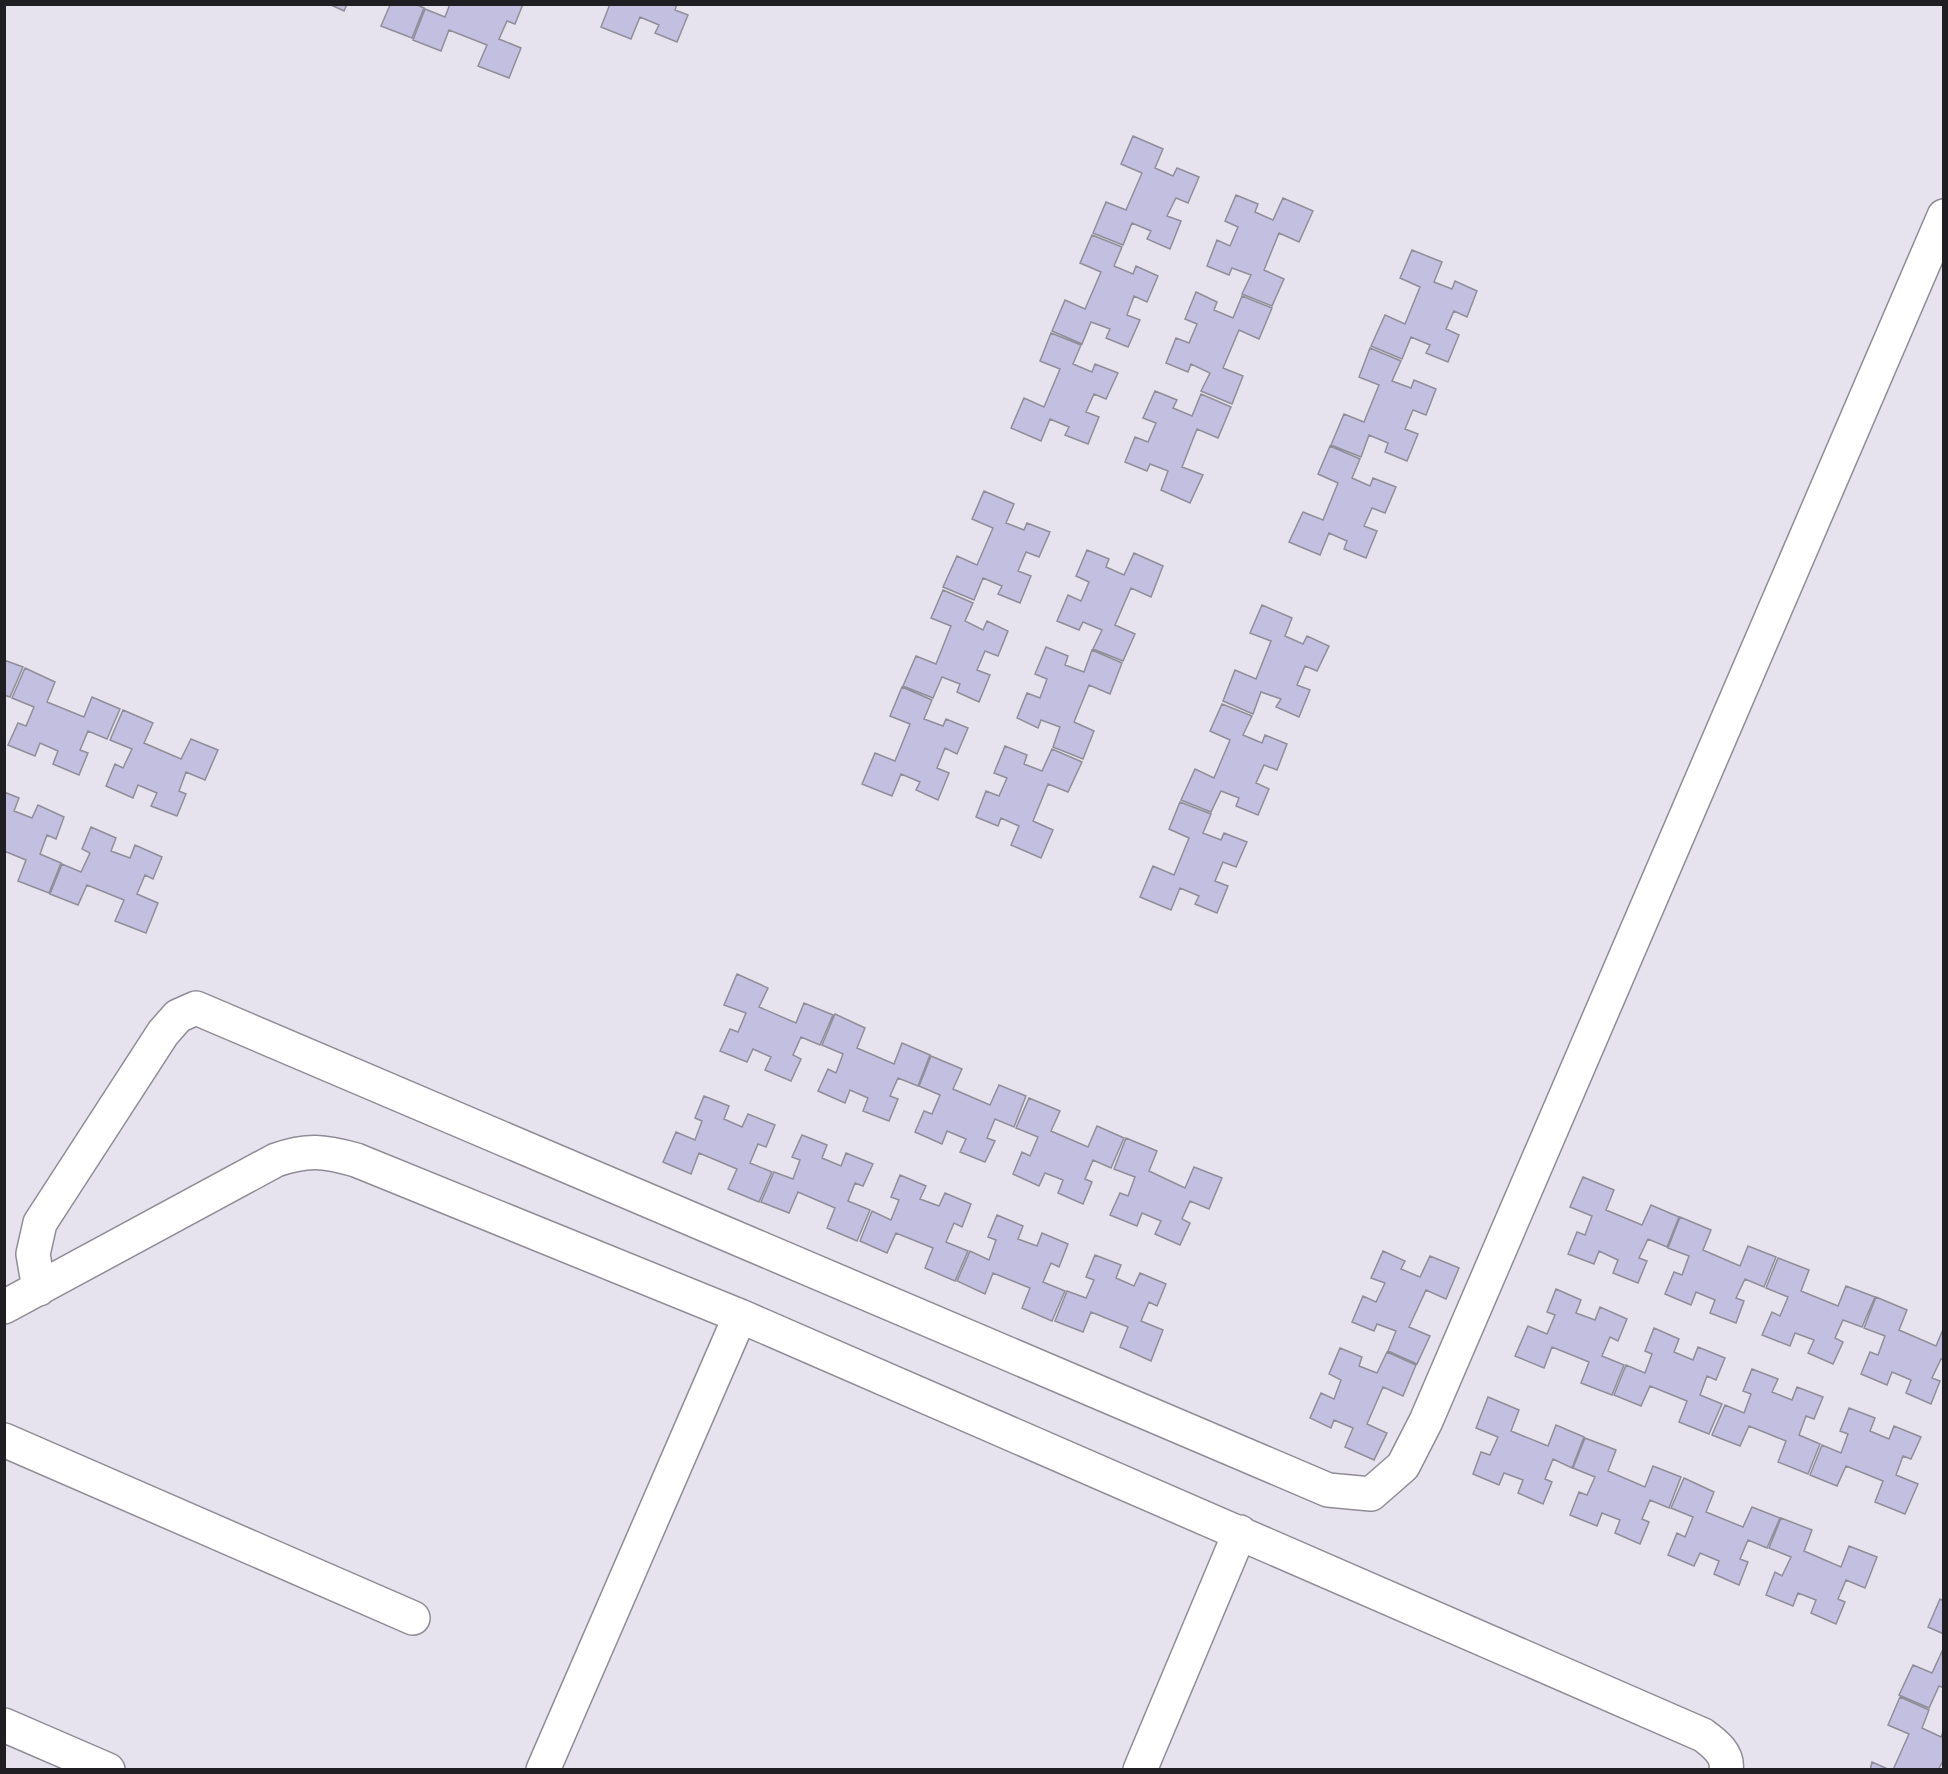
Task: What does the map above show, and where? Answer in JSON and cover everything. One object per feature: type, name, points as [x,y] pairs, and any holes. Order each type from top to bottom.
[{"type":"street","points":[[39,1289],[33,1254],[40,1223],[163,1033],[178,1016],[196,1008],[1328,1490],[1371,1494],[1403,1466],[1426,1421],[1944,216]]},
{"type":"street","points":[[4,1308],[276,1161],[301,1152],[327,1152],[356,1160],[740,1316],[1703,1735],[1719,1747],[1727,1763],[1726,1770]]},
{"type":"street","points":[[543,1770],[740,1316]]},
{"type":"street","points":[[4,1440],[412,1618]]},
{"type":"street","points":[[1140,1770],[1240,1532]]},
{"type":"street","points":[[4,1725],[108,1770]]},
{"type":"building","points":[[329,4],[347,4],[344,11]]},
{"type":"building","points":[[387,4],[415,4],[424,8],[412,38],[381,26],[390,5]]},
{"type":"building","points":[[450,4],[523,4],[515,24],[507,21],[499,39],[521,48],[509,78],[478,66],[487,45],[449,30],[441,51],[413,40],[425,9],[445,17]]},
{"type":"building","points":[[610,4],[677,4],[675,10],[688,15],[677,42],[655,33],[659,25],[640,17],[631,39],[601,27]]},
{"type":"building","points":[[1133,136],[1163,149],[1155,168],[1173,176],[1177,168],[1199,177],[1188,203],[1176,198],[1167,216],[1181,221],[1170,249],[1147,239],[1151,231],[1132,223],[1123,245],[1093,233],[1106,202],[1126,210],[1142,173],[1121,164]]},
{"type":"building","points":[[1236,195],[1258,204],[1255,212],[1273,220],[1283,198],[1313,211],[1299,242],[1279,233],[1264,270],[1284,279],[1272,306],[1242,294],[1251,275],[1232,268],[1229,275],[1207,266],[1217,240],[1230,246],[1238,227],[1225,221]]},
{"type":"building","points":[[1092,235],[1122,247],[1114,266],[1133,274],[1136,266],[1158,276],[1147,302],[1134,296],[1127,315],[1140,320],[1128,347],[1106,338],[1110,329],[1091,322],[1082,344],[1052,331],[1065,300],[1085,309],[1101,272],[1080,263]]},
{"type":"building","points":[[1412,250],[1442,262],[1434,282],[1452,289],[1455,281],[1477,291],[1467,317],[1454,311],[1446,329],[1459,335],[1448,362],[1426,353],[1430,345],[1411,337],[1402,359],[1371,346],[1385,315],[1405,324],[1420,287],[1400,278]]},
{"type":"building","points":[[1196,292],[1217,302],[1214,310],[1233,318],[1242,296],[1272,308],[1259,339],[1239,330],[1223,368],[1243,376],[1232,404],[1201,391],[1210,373],[1191,364],[1188,372],[1166,363],[1176,338],[1189,343],[1197,324],[1185,319]]},
{"type":"building","points":[[1051,333],[1081,345],[1073,364],[1092,372],[1095,364],[1118,373],[1106,399],[1094,394],[1086,412],[1099,417],[1088,444],[1065,435],[1069,427],[1050,419],[1041,441],[1011,428],[1024,398],[1044,407],[1060,369],[1040,361]]},
{"type":"building","points":[[1370,348],[1401,361],[1392,381],[1411,388],[1414,380],[1436,389],[1426,415],[1413,410],[1405,429],[1418,434],[1407,461],[1385,452],[1388,443],[1369,435],[1361,457],[1331,445],[1344,414],[1364,422],[1379,385],[1359,377]]},
{"type":"building","points":[[1155,391],[1177,400],[1173,408],[1192,416],[1201,394],[1231,407],[1218,438],[1197,429],[1182,467],[1203,475],[1190,503],[1161,490],[1168,471],[1150,464],[1147,471],[1125,462],[1135,437],[1148,442],[1156,423],[1143,418]]},
{"type":"building","points":[[1330,446],[1360,459],[1352,478],[1370,486],[1373,478],[1396,487],[1385,513],[1372,508],[1364,526],[1377,531],[1366,558],[1344,549],[1347,541],[1329,533],[1320,555],[1289,542],[1303,512],[1323,520],[1338,483],[1318,474]]},
{"type":"building","points":[[984,491],[1014,504],[1006,523],[1024,530],[1027,523],[1050,532],[1039,557],[1026,552],[1018,571],[1031,576],[1020,603],[998,594],[1002,586],[983,578],[974,600],[943,587],[957,556],[977,565],[993,528],[972,519]]},
{"type":"building","points":[[1087,550],[1109,559],[1106,567],[1124,575],[1134,553],[1163,566],[1151,597],[1131,588],[1115,625],[1135,634],[1123,661],[1093,649],[1102,630],[1083,622],[1079,630],[1057,621],[1068,595],[1081,601],[1089,582],[1076,576]]},
{"type":"building","points":[[943,590],[973,603],[965,621],[983,630],[987,621],[1008,631],[998,656],[985,651],[977,670],[990,675],[979,702],[957,692],[960,684],[942,677],[933,698],[903,686],[916,656],[936,664],[951,626],[931,618]]},
{"type":"building","points":[[1262,605],[1292,618],[1285,636],[1303,644],[1307,636],[1329,646],[1317,671],[1305,666],[1297,685],[1310,690],[1299,717],[1276,707],[1281,699],[1261,692],[1253,714],[1223,701],[1235,670],[1256,679],[1271,641],[1250,633]]},
{"type":"building","points":[[1046,647],[1068,656],[1065,665],[1084,672],[1092,650],[1122,663],[1110,694],[1089,685],[1074,722],[1094,731],[1083,759],[1053,747],[1060,727],[1041,720],[1038,728],[1017,718],[1027,693],[1040,698],[1047,679],[1035,674]]},
{"type":"building","points":[[4,660],[23,667],[10,697],[4,695]]},
{"type":"building","points":[[25,668],[55,682],[47,702],[84,717],[92,697],[120,709],[107,739],[88,731],[80,750],[88,753],[79,775],[53,764],[58,751],[40,743],[35,756],[8,745],[18,723],[26,726],[34,707],[12,698]]},
{"type":"building","points":[[902,687],[932,700],[924,719],[943,726],[946,719],[968,728],[957,754],[945,748],[937,768],[949,773],[938,800],[916,790],[920,782],[901,774],[892,796],[862,784],[875,753],[895,761],[910,724],[890,716]]},
{"type":"building","points":[[1222,704],[1252,716],[1243,735],[1262,743],[1265,735],[1287,744],[1277,770],[1264,765],[1256,783],[1269,789],[1258,815],[1236,806],[1239,798],[1221,791],[1211,812],[1181,800],[1195,769],[1214,778],[1230,740],[1210,731]]},
{"type":"building","points":[[123,710],[153,723],[144,743],[181,759],[191,739],[218,750],[205,780],[186,772],[179,791],[186,794],[177,816],[151,806],[157,793],[138,785],[133,798],[106,786],[115,764],[123,768],[132,749],[110,740]]},
{"type":"building","points":[[1005,746],[1027,755],[1024,764],[1042,771],[1052,749],[1082,762],[1068,792],[1048,784],[1033,821],[1053,830],[1041,858],[1011,845],[1019,826],[1001,818],[998,826],[976,817],[986,791],[999,796],[1007,778],[994,773]]},
{"type":"building","points":[[4,792],[19,798],[14,811],[32,818],[38,805],[64,817],[56,839],[47,835],[40,854],[61,863],[49,893],[18,881],[26,860],[4,851]]},
{"type":"building","points":[[1180,802],[1211,814],[1203,833],[1221,840],[1224,833],[1247,842],[1236,867],[1223,862],[1215,881],[1228,886],[1217,913],[1195,904],[1199,896],[1180,888],[1171,910],[1140,897],[1153,866],[1174,875],[1189,838],[1169,829]]},
{"type":"building","points":[[91,827],[116,838],[111,851],[130,858],[135,845],[162,857],[153,879],[145,875],[137,894],[158,903],[146,933],[115,921],[124,900],[87,885],[78,905],[50,894],[62,864],[81,872],[90,853],[82,849]]},
{"type":"building","points":[[737,974],[768,988],[759,1007],[796,1023],[804,1003],[833,1015],[820,1045],[801,1037],[793,1055],[801,1059],[791,1081],[765,1070],[771,1057],[753,1049],[747,1062],[720,1051],[730,1029],[738,1032],[746,1013],[724,1005]]},
{"type":"building","points":[[835,1014],[865,1028],[857,1048],[894,1064],[902,1043],[930,1055],[918,1086],[898,1078],[890,1096],[898,1099],[889,1121],[863,1111],[868,1098],[850,1090],[845,1103],[818,1091],[828,1069],[836,1073],[843,1054],[822,1045]]},
{"type":"building","points":[[931,1056],[962,1069],[953,1089],[990,1105],[999,1085],[1026,1096],[1014,1127],[995,1119],[987,1138],[995,1141],[985,1162],[960,1152],[966,1139],[947,1131],[942,1144],[915,1132],[924,1111],[932,1114],[940,1095],[919,1086]]},
{"type":"building","points":[[704,1096],[729,1106],[724,1119],[742,1127],[748,1114],[775,1125],[766,1147],[758,1144],[750,1163],[772,1172],[759,1202],[728,1189],[737,1169],[699,1153],[691,1174],[663,1162],[676,1132],[695,1140],[702,1121],[695,1118]]},
{"type":"building","points":[[1029,1098],[1060,1111],[1051,1131],[1088,1147],[1097,1126],[1124,1138],[1111,1168],[1093,1160],[1085,1179],[1092,1182],[1083,1204],[1058,1193],[1063,1180],[1045,1173],[1039,1186],[1013,1174],[1022,1152],[1030,1156],[1038,1137],[1016,1128]]},
{"type":"building","points":[[802,1135],[827,1145],[822,1158],[841,1166],[846,1153],[873,1164],[863,1186],[855,1183],[848,1201],[870,1210],[857,1241],[827,1228],[835,1208],[798,1192],[789,1213],[761,1202],[774,1172],[793,1179],[800,1160],[792,1157]]},
{"type":"building","points":[[1126,1138],[1157,1151],[1149,1171],[1185,1188],[1194,1167],[1222,1178],[1209,1209],[1190,1201],[1182,1219],[1190,1223],[1180,1245],[1155,1234],[1161,1221],[1142,1213],[1137,1226],[1110,1215],[1120,1193],[1128,1196],[1135,1177],[1114,1169]]},
{"type":"building","points":[[900,1175],[926,1186],[920,1199],[939,1206],[945,1193],[971,1204],[962,1227],[954,1223],[946,1242],[968,1251],[955,1281],[925,1268],[933,1248],[896,1233],[887,1253],[860,1241],[872,1211],[891,1220],[899,1200],[891,1197]]},
{"type":"building","points":[[1583,1177],[1614,1190],[1606,1210],[1642,1225],[1651,1205],[1679,1217],[1667,1247],[1648,1239],[1639,1258],[1647,1261],[1638,1283],[1613,1273],[1618,1260],[1599,1251],[1594,1264],[1568,1254],[1577,1232],[1585,1235],[1592,1216],[1570,1207]]},
{"type":"building","points":[[997,1215],[1023,1226],[1018,1239],[1037,1246],[1042,1233],[1068,1244],[1059,1267],[1051,1263],[1043,1282],[1065,1291],[1052,1321],[1022,1308],[1030,1288],[993,1273],[985,1294],[957,1281],[970,1251],[989,1260],[996,1240],[988,1237]]},
{"type":"building","points":[[1680,1217],[1711,1230],[1703,1250],[1740,1266],[1748,1246],[1776,1257],[1764,1287],[1745,1279],[1736,1298],[1744,1301],[1736,1323],[1710,1313],[1715,1300],[1696,1292],[1691,1305],[1665,1294],[1674,1272],[1682,1275],[1689,1256],[1668,1248]]},
{"type":"building","points":[[1383,1251],[1405,1261],[1401,1269],[1420,1277],[1430,1256],[1459,1268],[1446,1299],[1426,1290],[1409,1327],[1430,1336],[1417,1364],[1388,1351],[1396,1331],[1377,1324],[1374,1331],[1352,1322],[1363,1296],[1376,1302],[1385,1283],[1371,1278]]},
{"type":"building","points":[[1095,1255],[1121,1265],[1116,1278],[1134,1286],[1140,1273],[1166,1284],[1157,1306],[1149,1302],[1141,1321],[1163,1330],[1151,1361],[1120,1347],[1128,1327],[1091,1312],[1083,1332],[1055,1321],[1067,1291],[1086,1298],[1094,1280],[1086,1277]]},
{"type":"building","points":[[1778,1258],[1809,1270],[1801,1291],[1838,1306],[1846,1286],[1875,1297],[1862,1327],[1843,1320],[1835,1338],[1843,1342],[1833,1364],[1808,1353],[1814,1340],[1795,1333],[1790,1346],[1762,1335],[1772,1312],[1780,1316],[1788,1297],[1766,1288]]},
{"type":"building","points":[[1556,1289],[1581,1300],[1576,1313],[1595,1320],[1600,1307],[1627,1319],[1618,1341],[1610,1337],[1602,1356],[1624,1365],[1612,1395],[1581,1383],[1589,1362],[1552,1347],[1544,1368],[1515,1356],[1528,1326],[1547,1334],[1555,1315],[1547,1312]]},
{"type":"building","points":[[1876,1297],[1907,1310],[1899,1330],[1936,1346],[1944,1327],[1944,1360],[1941,1359],[1932,1378],[1940,1381],[1931,1404],[1906,1393],[1911,1380],[1892,1372],[1887,1385],[1861,1374],[1870,1352],[1878,1355],[1885,1336],[1864,1328]]},
{"type":"building","points":[[1654,1328],[1679,1339],[1674,1352],[1693,1360],[1698,1347],[1725,1358],[1716,1380],[1707,1376],[1700,1395],[1722,1404],[1709,1434],[1679,1422],[1687,1401],[1650,1386],[1641,1406],[1614,1395],[1626,1365],[1645,1373],[1652,1354],[1645,1351]]},
{"type":"building","points":[[1340,1348],[1362,1357],[1359,1366],[1377,1373],[1387,1352],[1416,1365],[1403,1396],[1383,1387],[1367,1424],[1387,1433],[1374,1460],[1345,1447],[1353,1428],[1334,1420],[1331,1428],[1310,1418],[1321,1393],[1334,1399],[1341,1380],[1329,1374]]},
{"type":"building","points":[[1752,1369],[1778,1379],[1772,1392],[1792,1400],[1797,1387],[1823,1397],[1814,1419],[1806,1416],[1799,1435],[1820,1444],[1808,1474],[1778,1462],[1786,1441],[1749,1426],[1740,1446],[1712,1435],[1725,1405],[1744,1413],[1751,1394],[1743,1391]]},
{"type":"building","points":[[1488,1397],[1519,1410],[1511,1431],[1548,1446],[1556,1425],[1584,1437],[1572,1468],[1553,1459],[1545,1479],[1552,1482],[1543,1504],[1518,1493],[1523,1480],[1504,1473],[1499,1485],[1473,1474],[1481,1452],[1490,1455],[1498,1437],[1476,1428]]},
{"type":"building","points":[[1849,1408],[1875,1418],[1870,1431],[1889,1439],[1894,1426],[1921,1437],[1911,1459],[1903,1456],[1896,1475],[1918,1484],[1905,1514],[1875,1502],[1883,1481],[1846,1466],[1837,1486],[1810,1475],[1822,1445],[1841,1453],[1848,1434],[1840,1431]]},
{"type":"building","points":[[1585,1438],[1616,1450],[1608,1471],[1645,1487],[1653,1466],[1681,1477],[1669,1508],[1650,1500],[1642,1519],[1649,1522],[1640,1544],[1615,1533],[1620,1520],[1602,1513],[1597,1526],[1570,1515],[1579,1492],[1587,1495],[1595,1477],[1573,1468]]},
{"type":"building","points":[[1684,1478],[1714,1492],[1706,1512],[1743,1527],[1752,1507],[1780,1518],[1767,1548],[1748,1540],[1740,1559],[1748,1562],[1739,1585],[1714,1574],[1719,1561],[1700,1553],[1694,1566],[1668,1555],[1677,1533],[1685,1537],[1693,1517],[1671,1508]]},
{"type":"building","points":[[1781,1518],[1812,1530],[1804,1551],[1841,1567],[1849,1546],[1877,1557],[1865,1588],[1846,1580],[1838,1599],[1845,1602],[1836,1624],[1811,1613],[1816,1600],[1798,1593],[1793,1606],[1766,1595],[1775,1572],[1782,1576],[1791,1557],[1769,1548]]},
{"type":"building","points":[[1940,1599],[1944,1601],[1944,1634],[1928,1627]]},
{"type":"building","points":[[1944,1647],[1944,1688],[1939,1686],[1929,1708],[1899,1695],[1913,1665],[1932,1673]]},
{"type":"building","points":[[1900,1697],[1929,1710],[1922,1728],[1941,1737],[1944,1730],[1944,1759],[1938,1770],[1893,1770],[1909,1734],[1888,1725]]},
{"type":"building","points":[[1872,1762],[1890,1770],[1870,1770]]}]
